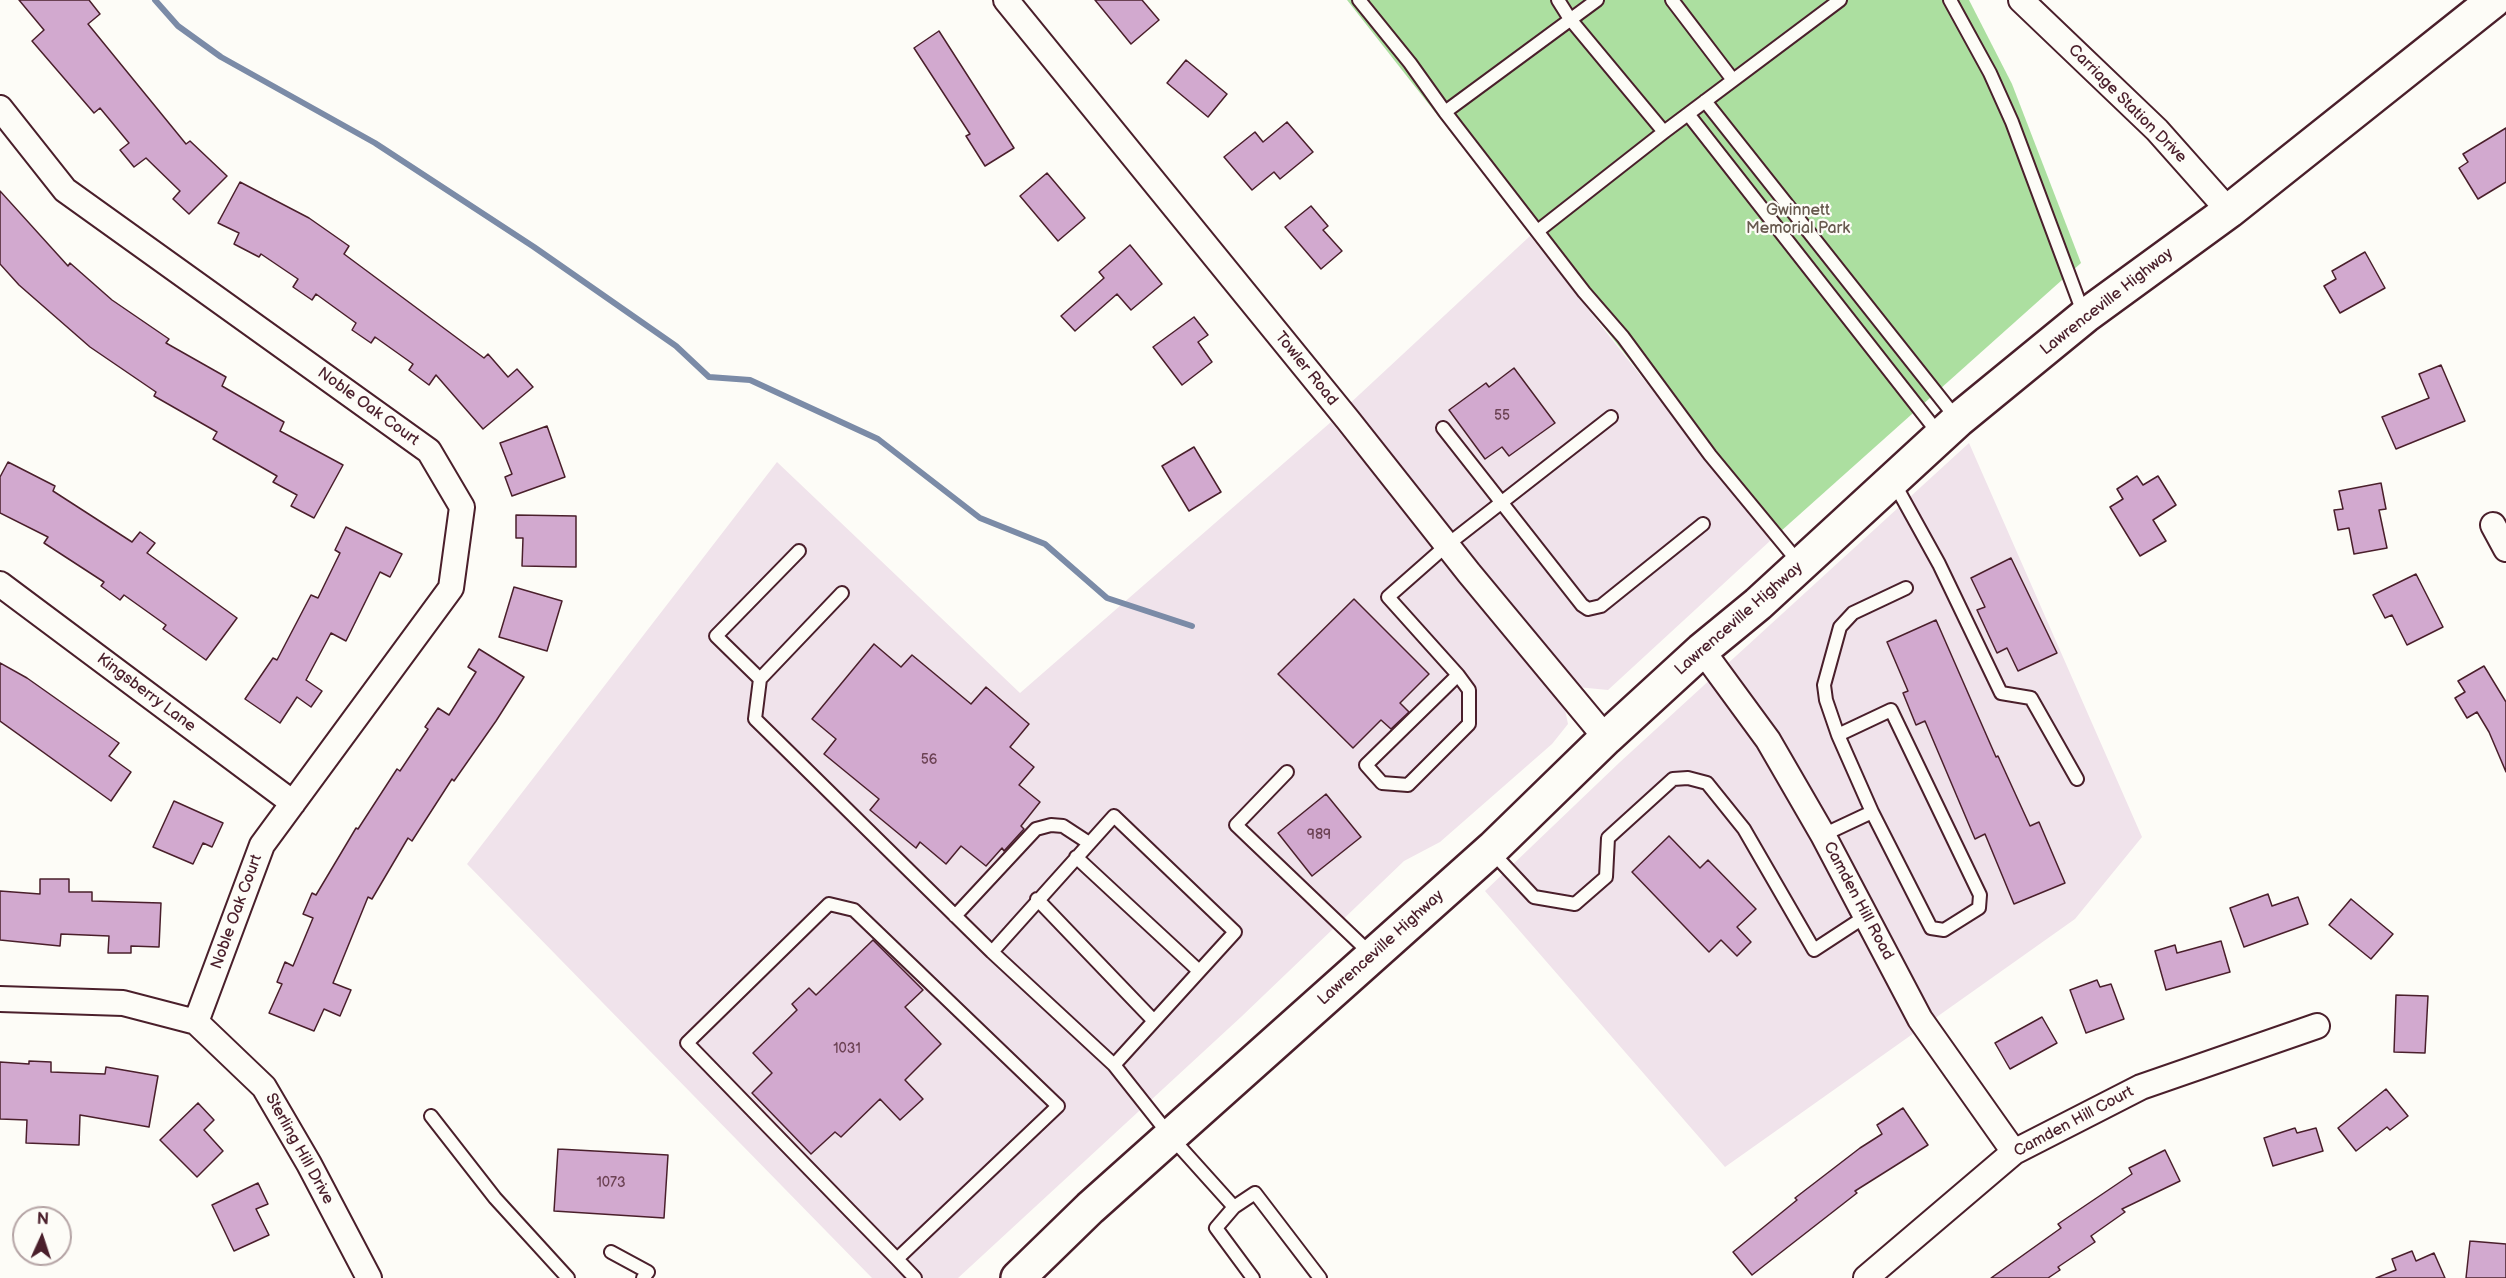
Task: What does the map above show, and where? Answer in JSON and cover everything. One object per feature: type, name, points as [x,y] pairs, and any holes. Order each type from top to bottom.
[{"type":"main road","name":"Lawrenceville Highway","points":[[1018,1278],[1090,1208],[1490,850],[1606,738],[1702,650],[1758,604],[1949,428],[2085,316],[2229,211],[2494,0]]},
{"type":"street","name":"Towler Road","points":[[1006,0],[1606,738]]},
{"type":"street","name":"Carriage Station Drive","points":[[2021,0],[2157,130],[2229,211]]},
{"type":"street","name":"Noble Oak Court","points":[[0,108],[65,190],[429,451],[462,507],[451,588],[262,845],[196,1022]]},
{"type":"street","points":[[2493,525],[2506,549]]},
{"type":"street","name":"Kingsberry Lane","points":[[0,584],[293,802]]},
{"type":"street","name":"Camden Hill Road","points":[[1702,650],[1768,740],[1823,836],[1920,1019],[2014,1152]]},
{"type":"street","name":"Sterling Hill Drive","points":[[0,999],[123,1003],[196,1022],[264,1087],[309,1164],[369,1278]]},
{"type":"street","name":"Camden Hill Court","points":[[1866,1278],[2014,1152],[2141,1087],[2317,1026]]},
{"type":"lane","points":[[1359,0],[1539,230],[1584,292],[1623,337],[1710,455],[1800,565]]},
{"type":"lane","points":[[1558,0],[1570,19],[1664,132]]},
{"type":"lane","points":[[1445,112],[1597,0]]},
{"type":"lane","points":[[1672,0],[1733,80]]},
{"type":"lane","points":[[1539,230],[1839,0]]},
{"type":"lane","points":[[1950,0],[1990,73],[2007,112],[2085,316]]},
{"type":"lane","points":[[1705,101],[1949,428]]},
{"type":"lane","points":[[1688,114],[1949,428]]},
{"type":"lane","points":[[1458,675],[1366,765],[1382,783],[1408,785],[1469,724],[1469,690],[1458,675],[1388,597],[1447,545],[1611,417]]},
{"type":"lane","points":[[1443,428],[1582,605],[1588,609],[1601,606],[1703,524]]},
{"type":"lane","points":[[1892,480],[1939,564],[2001,693],[2031,698],[2077,779]]},
{"type":"lane","points":[[760,679],[716,636],[799,551]]},
{"type":"lane","points":[[1838,735],[1892,710],[1980,895],[1979,908],[1944,930],[1931,928],[1872,812],[1838,735],[1826,700],[1824,685],[1840,627],[1853,613],[1906,588]]},
{"type":"lane","points":[[842,593],[760,679],[755,718],[992,952],[1114,1065],[1171,1137],[1234,1208]]},
{"type":"lane","points":[[1287,772],[1236,825],[1373,955]]},
{"type":"lane","points":[[1490,850],[1534,897],[1575,904],[1606,877],[1608,838],[1673,779],[1688,778],[1707,783],[1744,829],[1814,950],[1866,916]]},
{"type":"lane","points":[[1823,836],[1872,812]]},
{"type":"lane","points":[[992,952],[1037,899],[1114,816],[1235,932],[1114,1065]]},
{"type":"lane","points":[[955,916],[1036,829],[1051,825],[1063,826],[1089,843]]},
{"type":"lane","points":[[1076,857],[1199,971]]},
{"type":"lane","points":[[1037,899],[1154,1021]]},
{"type":"lane","points":[[897,1259],[1058,1106],[854,910],[829,904],[687,1043],[915,1278]]},
{"type":"lane","points":[[431,1116],[495,1198],[568,1278]]},
{"type":"lane","points":[[1253,1278],[1216,1228],[1234,1208],[1255,1193],[1320,1278]]},
{"type":"lane","points":[[610,1252],[648,1272],[644,1278]]},
{"type":"shaded area","points":[[1530,236],[1771,540],[1608,690],[1577,687],[1346,407]]},
{"type":"shaded area","points":[[1331,422],[1564,705],[1568,724],[1552,744],[1440,842],[1404,861],[1241,1017],[958,1278],[872,1278],[467,864],[777,462],[1020,693]]},
{"type":"shaded area","points":[[1969,443],[2142,837],[2075,919],[1725,1167],[1485,891],[1620,762]]},
{"type":"green space","name":"Gwinnett Memorial Park","points":[[1347,0],[1969,0],[2012,84],[2081,263],[1771,540]]},
{"type":"building","points":[[19,0],[89,0],[100,14],[88,24],[186,144],[190,141],[227,176],[189,214],[173,199],[180,191],[146,158],[134,167],[120,150],[129,143],[100,108],[94,113],[32,41],[44,30]]},
{"type":"building","points":[[1095,0],[1142,0],[1159,20],[1131,44]]},
{"type":"building","points":[[939,31],[1014,148],[985,166],[966,136],[970,134],[914,48]]},
{"type":"building","points":[[1186,60],[1227,94],[1208,117],[1167,83]]},
{"type":"building","points":[[1287,122],[1313,152],[1280,179],[1274,172],[1252,190],[1224,157],[1255,132],[1263,142]]},
{"type":"building","points":[[2506,128],[2506,182],[2478,199],[2459,168],[2468,162],[2463,154]]},
{"type":"building","points":[[1047,173],[1085,218],[1058,241],[1020,196]]},
{"type":"building","points":[[240,182],[309,218],[349,246],[344,254],[484,358],[488,354],[508,377],[517,369],[533,387],[483,429],[436,375],[429,385],[409,370],[413,364],[375,337],[371,343],[352,330],[356,323],[316,294],[312,300],[293,287],[298,279],[261,254],[259,257],[234,244],[239,233],[218,223]]},
{"type":"building","points":[[0,191],[68,266],[70,263],[112,300],[169,339],[166,343],[226,377],[222,386],[284,422],[280,431],[343,465],[314,518],[291,506],[297,495],[273,482],[277,476],[213,439],[217,432],[154,396],[156,392],[90,347],[19,285],[0,264]]},
{"type":"building","points":[[1311,206],[1328,226],[1323,230],[1342,251],[1321,269],[1285,227]]},
{"type":"building","points":[[1130,245],[1162,284],[1131,310],[1117,294],[1075,331],[1061,316],[1104,278],[1099,272]]},
{"type":"building","points":[[2365,252],[2385,288],[2340,313],[2324,286],[2336,279],[2332,271]]},
{"type":"building","points":[[1194,317],[1208,335],[1198,342],[1212,362],[1182,385],[1153,347]]},
{"type":"building","points":[[2441,365],[2465,421],[2396,449],[2382,417],[2429,398],[2419,374]]},
{"type":"building","points":[[1514,368],[1555,423],[1509,456],[1502,447],[1485,459],[1449,410],[1486,383],[1489,387]]},
{"type":"building","points":[[547,426],[565,477],[512,496],[505,477],[512,474],[500,443]]},
{"type":"building","points":[[1194,447],[1221,492],[1189,511],[1162,466]]},
{"type":"building","points":[[8,462],[55,486],[53,491],[132,542],[140,532],[155,543],[147,553],[237,618],[206,660],[163,629],[166,625],[124,595],[120,600],[101,586],[104,582],[44,543],[48,537],[0,513],[0,477]]},
{"type":"building","points":[[2137,476],[2143,485],[2158,476],[2176,505],[2153,520],[2166,541],[2140,556],[2110,507],[2123,499],[2117,489]]},
{"type":"building","points":[[2381,483],[2386,509],[2379,510],[2387,548],[2354,554],[2349,528],[2338,530],[2334,510],[2343,509],[2339,491]]},
{"type":"building","points":[[516,515],[576,516],[576,567],[522,566],[523,538],[516,538]]},
{"type":"building","points":[[346,527],[402,554],[390,577],[380,572],[346,641],[331,633],[306,680],[322,691],[311,707],[297,697],[280,723],[245,699],[273,658],[277,660],[311,595],[318,598],[340,553],[335,550]]},
{"type":"building","points":[[2011,558],[2057,653],[2018,671],[2007,648],[1997,653],[1977,610],[1985,607],[1971,578]]},
{"type":"building","points":[[2416,574],[2443,627],[2407,645],[2392,615],[2385,618],[2373,595]]},
{"type":"building","points":[[514,587],[562,601],[547,651],[499,637]]},
{"type":"building","points":[[1354,599],[1429,674],[1400,703],[1409,712],[1391,729],[1381,720],[1353,748],[1278,674]]},
{"type":"building","points":[[1936,620],[1996,757],[1998,756],[2030,826],[2039,822],[2065,883],[2014,904],[1985,834],[1975,839],[1925,721],[1916,725],[1903,693],[1908,691],[1887,642]]},
{"type":"building","points":[[874,644],[901,667],[912,655],[971,704],[986,687],[1029,724],[1010,747],[1034,767],[1019,785],[1040,802],[1021,826],[1024,829],[1004,851],[1002,848],[986,866],[961,846],[946,864],[920,842],[916,848],[870,810],[879,799],[824,754],[836,739],[812,719]]},
{"type":"building","points":[[479,649],[524,677],[454,781],[452,779],[412,841],[408,838],[372,899],[368,897],[333,983],[351,990],[340,1016],[324,1009],[314,1031],[269,1013],[282,984],[277,982],[285,962],[293,966],[313,918],[303,914],[312,893],[316,895],[356,828],[358,829],[397,769],[400,771],[428,729],[425,727],[438,708],[449,715],[476,672],[468,667]]},
{"type":"building","points":[[0,663],[27,678],[119,743],[109,756],[131,772],[111,801],[0,721]]},
{"type":"building","points":[[2484,666],[2506,702],[2506,772],[2489,732],[2477,712],[2467,718],[2455,698],[2465,692],[2458,681]]},
{"type":"building","points":[[1326,794],[1361,837],[1312,876],[1278,833]]},
{"type":"building","points":[[174,801],[223,823],[212,847],[203,843],[193,864],[153,847]]},
{"type":"building","points":[[1669,836],[1700,868],[1708,860],[1756,909],[1737,927],[1751,942],[1737,956],[1721,940],[1709,952],[1632,872]]},
{"type":"building","points":[[40,879],[69,879],[69,892],[92,892],[92,901],[161,903],[159,947],[131,946],[131,953],[108,953],[109,936],[61,934],[60,946],[0,940],[0,891],[40,894]]},
{"type":"building","points":[[2268,894],[2272,906],[2298,897],[2308,924],[2244,947],[2230,908]]},
{"type":"building","points":[[2351,899],[2393,934],[2371,959],[2329,925]]},
{"type":"building","points":[[873,940],[923,990],[905,1007],[941,1044],[905,1080],[923,1099],[900,1120],[880,1099],[841,1137],[835,1132],[811,1154],[752,1093],[772,1073],[753,1053],[797,1010],[792,1004],[809,988],[816,995]]},
{"type":"building","points":[[2221,941],[2230,972],[2166,990],[2155,951],[2175,945],[2177,953]]},
{"type":"building","points":[[2097,980],[2100,987],[2111,984],[2124,1019],[2086,1033],[2070,990]]},
{"type":"building","points":[[2396,995],[2428,996],[2425,1053],[2394,1052]]},
{"type":"building","points":[[2042,1017],[2057,1043],[2010,1069],[1995,1043]]},
{"type":"building","points":[[29,1061],[51,1062],[51,1072],[105,1074],[106,1067],[158,1076],[149,1127],[80,1115],[79,1145],[26,1143],[27,1120],[0,1119],[0,1062],[29,1064]]},
{"type":"building","points":[[2386,1089],[2408,1116],[2390,1130],[2387,1127],[2356,1151],[2338,1128]]},
{"type":"building","points":[[198,1103],[214,1120],[204,1130],[223,1151],[197,1177],[160,1140]]},
{"type":"building","points":[[1903,1108],[1928,1145],[1855,1191],[1857,1193],[1752,1275],[1733,1252],[1797,1200],[1795,1198],[1882,1134],[1877,1125]]},
{"type":"building","points":[[2295,1128],[2297,1133],[2316,1128],[2323,1151],[2273,1166],[2264,1138]]},
{"type":"building","points":[[558,1149],[668,1155],[664,1218],[554,1211]]},
{"type":"building","points":[[2165,1150],[2180,1181],[2122,1209],[2125,1212],[2091,1236],[2095,1242],[2058,1267],[2060,1270],[2048,1278],[1991,1278],[2061,1228],[2058,1224],[2132,1174],[2129,1168]]},
{"type":"building","points":[[258,1183],[268,1204],[256,1209],[269,1235],[234,1251],[212,1205]]},
{"type":"building","points":[[2470,1241],[2506,1244],[2506,1278],[2466,1278]]},
{"type":"building","points":[[2412,1251],[2416,1261],[2434,1253],[2445,1278],[2376,1278],[2396,1270],[2392,1259]]},
{"type":"waterway","points":[[155,0],[178,26],[221,57],[375,143],[534,247],[676,346],[709,377],[750,380],[878,439],[980,518],[1045,544],[1107,598],[1192,626]]}]
